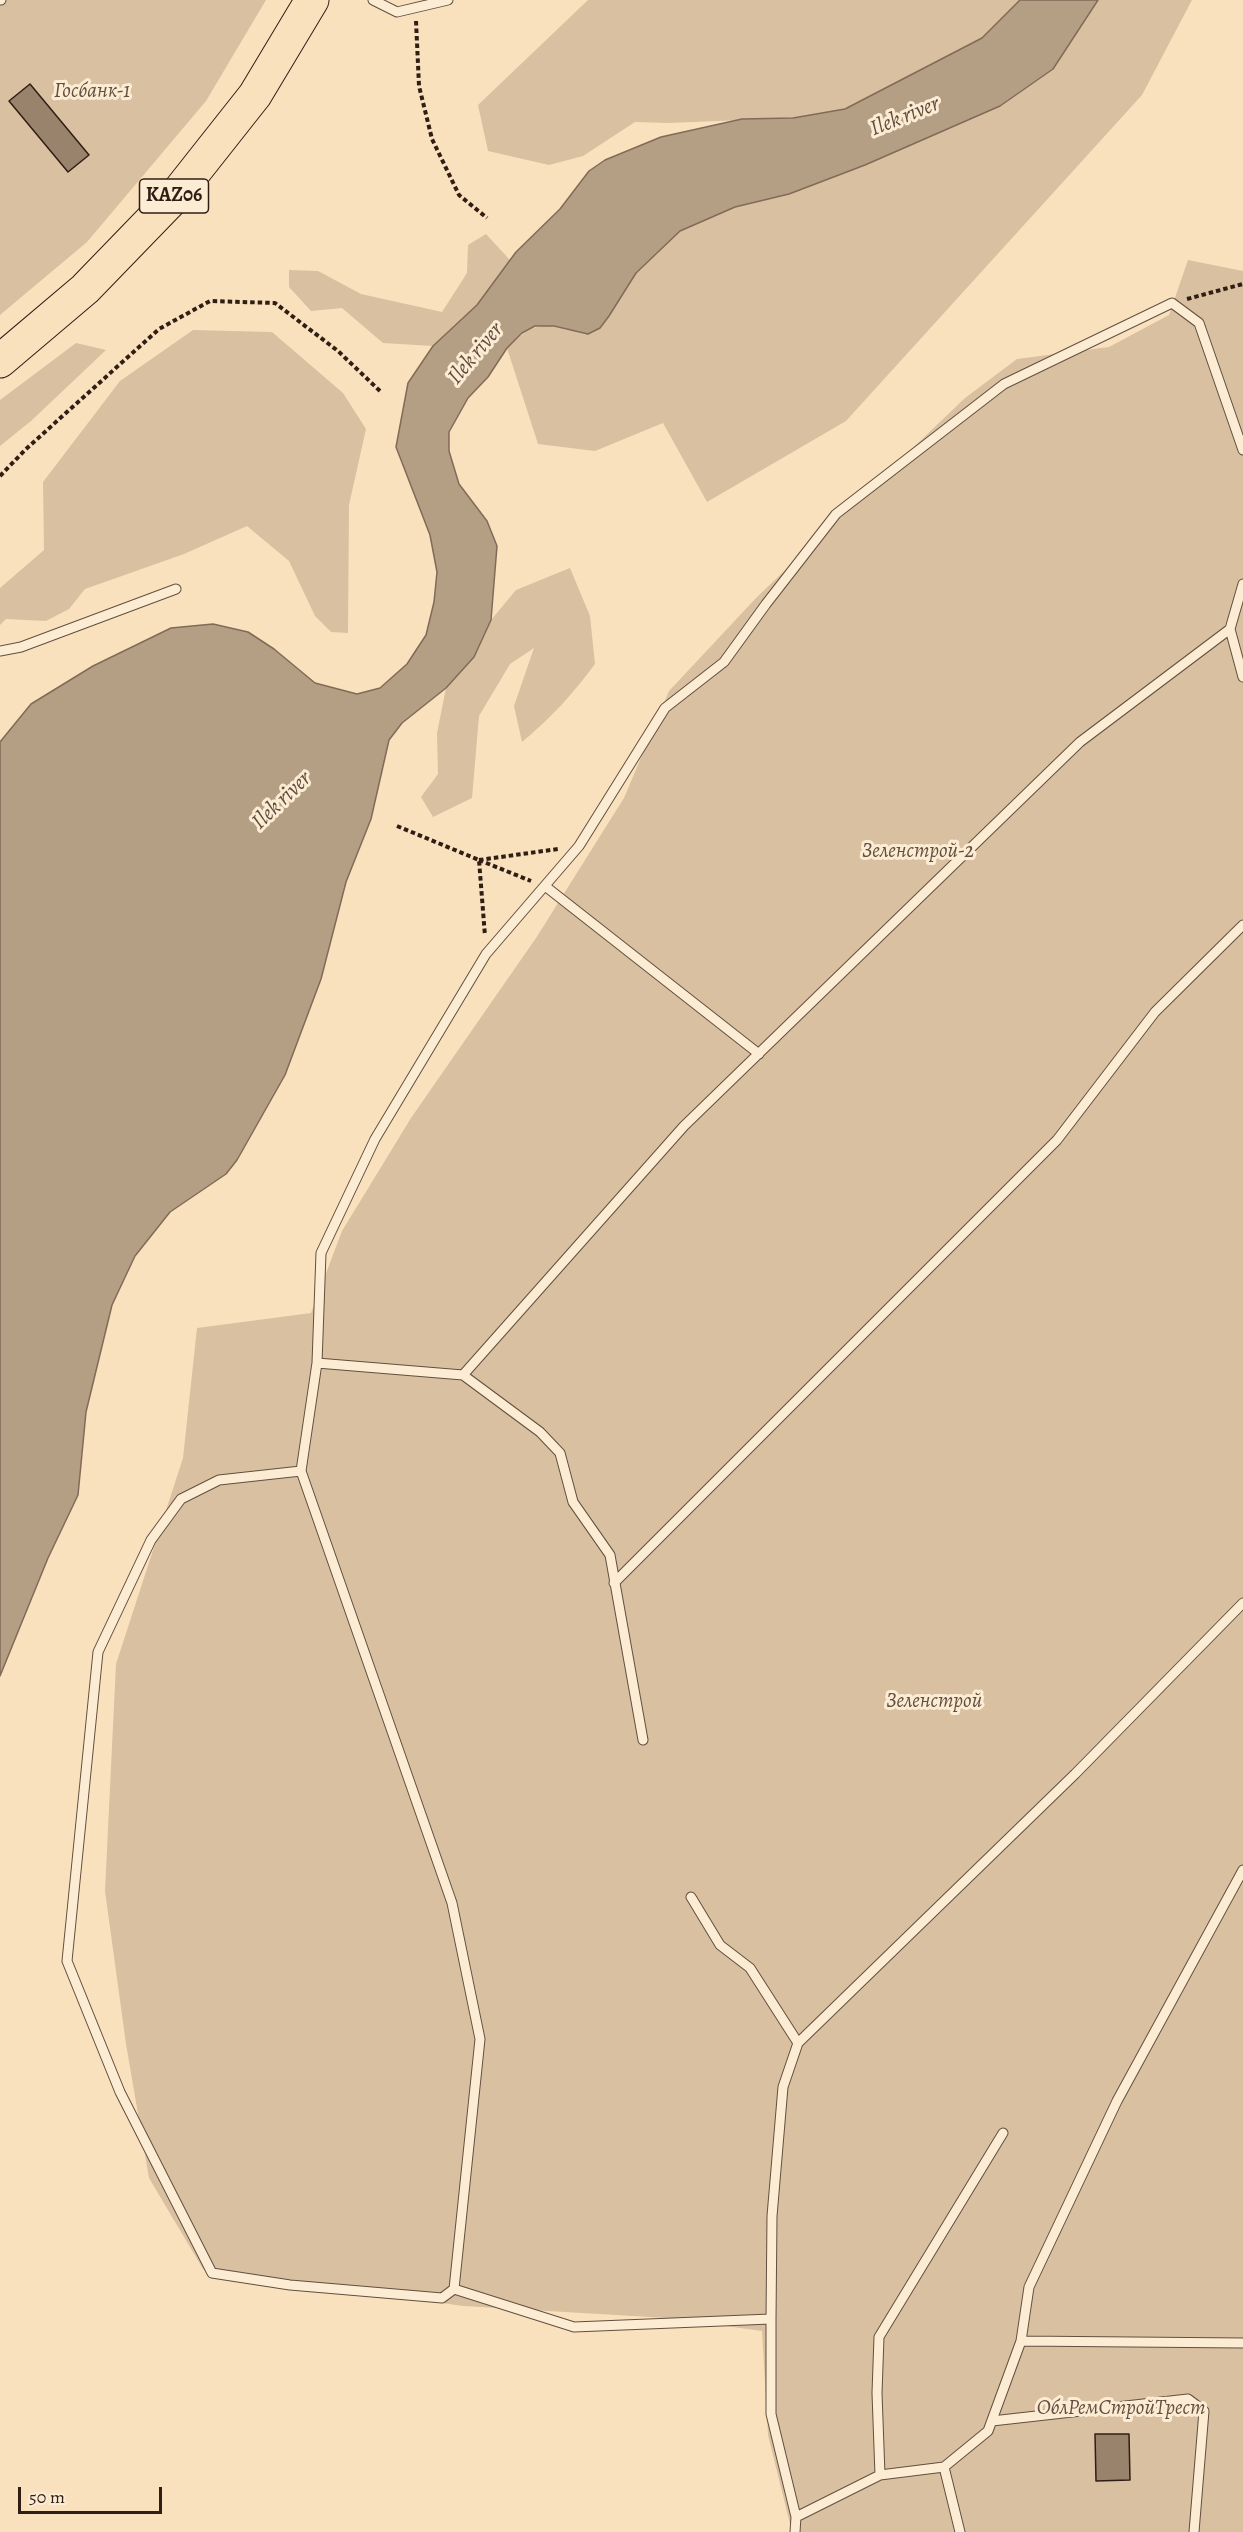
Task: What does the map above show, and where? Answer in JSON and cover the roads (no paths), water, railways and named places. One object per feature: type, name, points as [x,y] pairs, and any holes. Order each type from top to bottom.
[{"type":"highway","name":"KАZ06","points":[[0,361],[85,289],[176,195],[255,95],[312,0]]},
{"type":"lane","points":[[373,0],[397,12],[448,0]]},
{"type":"lane","points":[[301,1471],[219,1480],[180,1499],[151,1540],[98,1652],[67,1961],[120,2092],[212,2273],[290,2285],[442,2298],[454,2289],[480,2040],[452,1903],[301,1471],[316,1364],[321,1253],[375,1139],[486,954],[579,846],[665,708],[724,662],[836,514],[1004,384],[1172,303],[1199,323],[1243,450]]},
{"type":"lane","points":[[1243,584],[1230,629],[1243,677]]},
{"type":"lane","points":[[0,651],[21,647],[176,589]]},
{"type":"lane","points":[[463,1375],[684,1126],[1080,742],[1230,629]]},
{"type":"lane","points":[[545,886],[759,1054]]},
{"type":"lane","points":[[614,1583],[1057,1140],[1155,1012],[1243,925]]},
{"type":"lane","points":[[316,1364],[463,1375],[540,1432],[560,1453],[573,1502],[609,1555],[643,1740]]},
{"type":"lane","points":[[795,2532],[796,2517],[771,2414],[771,2319],[772,2216],[783,2086],[798,2043],[1075,1774],[1243,1603]]},
{"type":"lane","points":[[796,2517],[880,2475],[944,2467],[988,2431],[1021,2341],[1029,2286],[1118,2101],[1243,1869]]},
{"type":"lane","points":[[691,1897],[720,1945],[750,1968],[798,2043]]},
{"type":"lane","points":[[880,2475],[877,2393],[879,2337],[1003,2133]]},
{"type":"lane","points":[[454,2289],[574,2327],[771,2319]]},
{"type":"lane","points":[[1021,2341],[1243,2343]]},
{"type":"lane","points":[[992,2421],[1188,2399],[1204,2411],[1194,2532]]},
{"type":"lane","points":[[944,2467],[960,2532]]},
{"type":"water","name":"Ilek river","points":[[1020,0],[1098,0],[1053,69],[1000,106],[865,165],[789,194],[735,207],[680,231],[636,273],[600,328],[588,334],[554,326],[535,326],[522,333],[507,348],[488,377],[468,398],[449,432],[449,451],[459,484],[487,521],[497,546],[491,620],[474,657],[446,688],[402,723],[389,740],[371,819],[346,882],[321,979],[285,1075],[237,1160],[226,1174],[170,1212],[135,1256],[112,1305],[86,1412],[78,1495],[48,1558],[0,1676],[0,742],[31,704],[93,666],[171,628],[213,624],[248,632],[274,649],[315,683],[357,694],[380,688],[407,664],[426,635],[434,602],[437,572],[430,535],[396,447],[408,383],[433,346],[477,305],[516,252],[560,209],[589,171],[605,160],[661,137],[742,119],[793,118],[845,109],[982,38]]},
{"type":"park label","name":"Госбанк-1","points":[[92,92]]},
{"type":"park label","name":"Зеленстрой-2","points":[[918,852]]},
{"type":"park label","name":"Зеленстрой","points":[[934,1702]]},
{"type":"park label","name":"ОблРемСтройТрест","points":[[1121,2409]]}]
